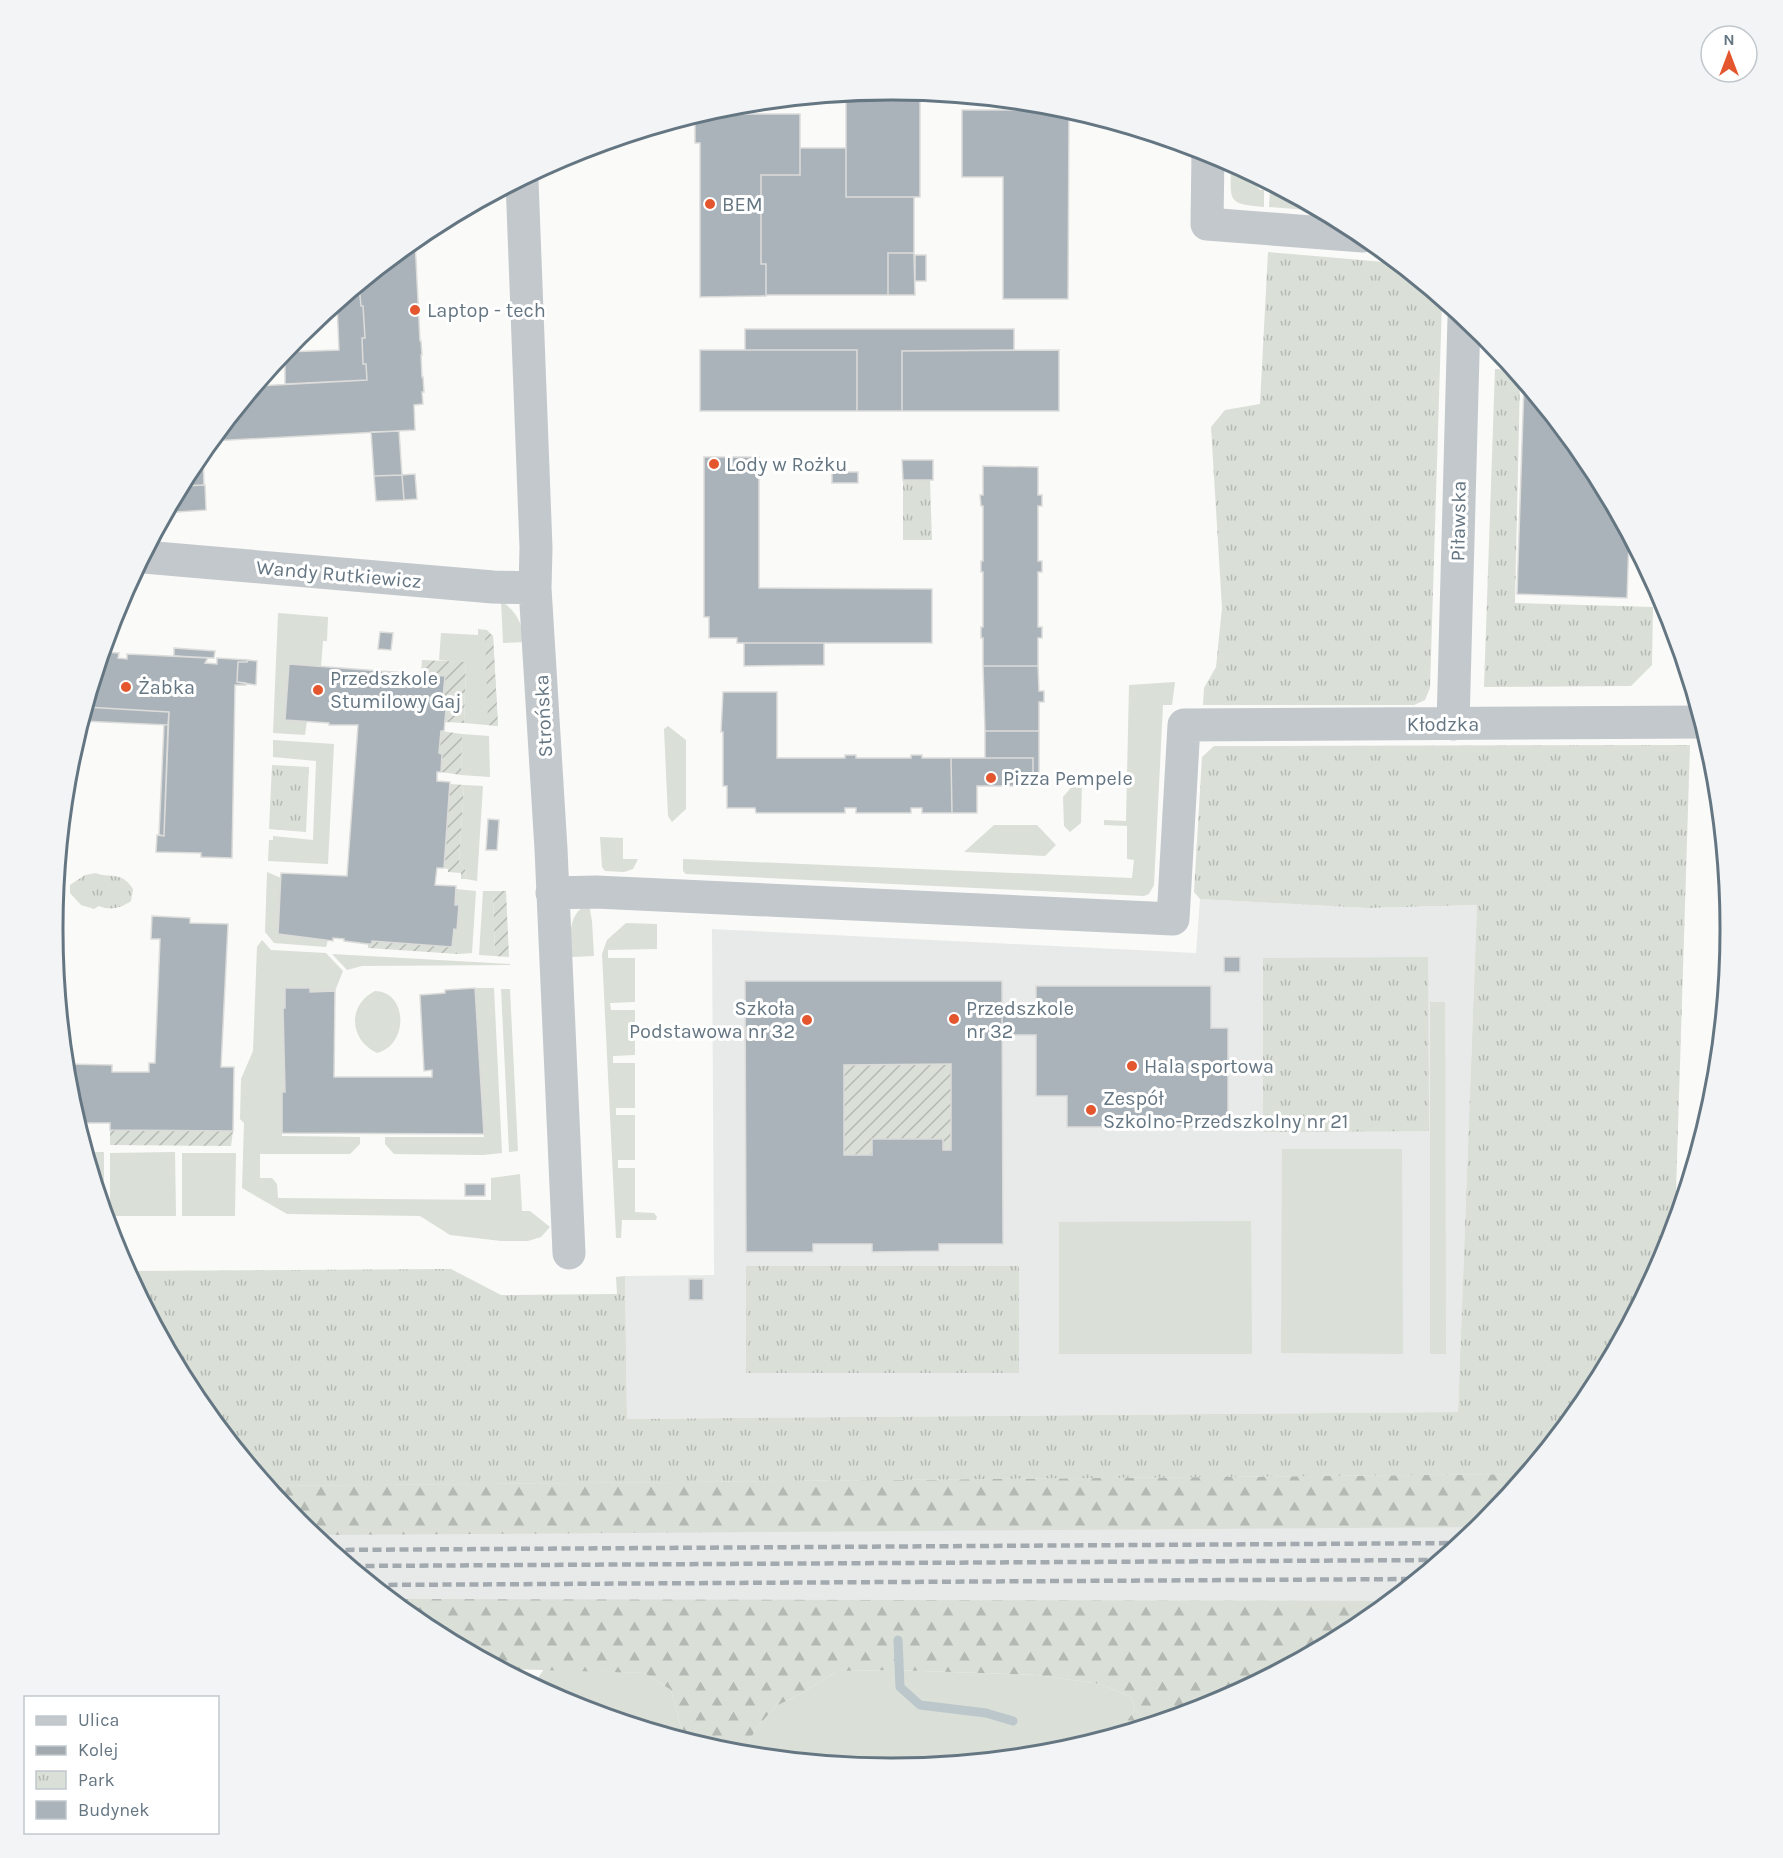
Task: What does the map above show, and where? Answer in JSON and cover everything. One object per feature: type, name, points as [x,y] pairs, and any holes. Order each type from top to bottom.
[{"type":"street","points":[[1208,164],[1207,224],[1343,234]]},
{"type":"street","name":"Strońska","points":[[522,187],[536,548],[535,588],[569,1253]]},
{"type":"street","name":"Piławska","points":[[1453,724],[1464,330]]},
{"type":"street","name":"Wandy Rutkiewicz","points":[[151,558],[493,587],[535,588]]},
{"type":"street","name":"Kłodzka","points":[[552,893],[596,892],[1173,919],[1184,725],[1694,722]]},
{"type":"shaded area","name":"Zespół Szkolno-Przedszkolny nr 21","points":[[1200,899],[1367,908],[1477,905],[1458,1412],[627,1419],[625,1276],[714,1275],[712,929],[1196,953]]},
{"type":"shaded area","points":[[1515,1474],[1477,1515],[1438,1552],[1396,1586],[1336,1628],[518,1668],[477,1647],[431,1618],[387,1586],[345,1552],[279,1486]]},
{"type":"green space","points":[[1231,174],[1264,190],[1264,207],[1236,202],[1231,193]]},
{"type":"green space","points":[[1270,192],[1304,210],[1269,207]]},
{"type":"green space","points":[[1268,252],[1382,262],[1442,310],[1430,688],[1425,700],[1414,705],[1203,705],[1204,688],[1216,667],[1222,608],[1211,427],[1225,410],[1260,404]]},
{"type":"green space","points":[[1495,369],[1501,369],[1520,390],[1515,603],[1653,607],[1652,665],[1631,686],[1484,687]]},
{"type":"green space","points":[[903,480],[930,480],[932,540],[903,540]]},
{"type":"green space","points":[[501,601],[518,618],[525,642],[503,643]]},
{"type":"green space","points":[[278,613],[328,617],[327,641],[323,641],[321,667],[305,735],[273,733]]},
{"type":"green space","points":[[478,629],[487,630],[493,636],[498,726],[464,723],[466,663],[439,660],[441,633],[478,635]]},
{"type":"green space","points":[[485,630],[493,636],[498,726],[488,725]]},
{"type":"green space","points":[[422,660],[466,662],[464,723],[445,722],[446,699],[443,698],[445,676],[421,674]]},
{"type":"green space","points":[[1175,682],[1172,705],[1163,705],[1154,885],[1149,894],[1144,896],[686,874],[683,871],[683,859],[1132,878],[1134,860],[1127,859],[1127,826],[1104,825],[1104,820],[1126,821],[1129,685]]},
{"type":"green space","points":[[668,726],[686,740],[686,809],[672,822],[668,816],[664,729]]},
{"type":"green space","points":[[441,731],[462,734],[461,775],[441,772],[442,754],[439,753]]},
{"type":"green space","points":[[462,734],[489,736],[490,777],[461,775]]},
{"type":"green space","points":[[273,740],[334,744],[328,864],[268,861],[269,840],[273,840],[273,836],[313,840],[316,761],[273,757]]},
{"type":"green space","points":[[1690,745],[1676,1195],[1635,1295],[1609,1343],[1549,1433],[1515,1474],[279,1486],[234,1433],[174,1343],[137,1271],[451,1269],[501,1295],[617,1294],[616,1277],[625,1276],[627,1419],[1458,1412],[1477,905],[1367,908],[1200,899],[1194,892],[1202,757],[1214,746]]},
{"type":"green space","points":[[272,765],[309,767],[306,832],[269,829]]},
{"type":"green space","points":[[1079,778],[1082,781],[1081,823],[1070,832],[1064,826],[1063,797]]},
{"type":"green space","points":[[450,784],[464,785],[459,862],[465,869],[466,879],[461,879],[461,873],[448,872],[448,869],[444,868]]},
{"type":"green space","points":[[464,785],[483,786],[477,881],[466,879],[465,869],[459,862]]},
{"type":"green space","points":[[994,825],[1037,825],[1056,845],[1045,856],[964,852]]},
{"type":"green space","points":[[600,837],[623,838],[623,859],[638,859],[633,869],[624,872],[605,871],[602,867]]},
{"type":"green space","points":[[267,872],[281,878],[278,934],[328,940],[326,947],[274,943],[265,932]]},
{"type":"green space","points":[[96,873],[124,879],[133,889],[131,901],[111,908],[99,906],[94,909],[81,905],[70,893],[70,885],[85,875]]},
{"type":"green space","points":[[456,889],[476,891],[472,953],[458,954],[452,947],[454,929],[457,929],[459,906],[455,905]]},
{"type":"green space","points":[[483,891],[493,891],[495,956],[479,955]]},
{"type":"green space","points":[[493,891],[506,891],[509,957],[495,956]]},
{"type":"green space","points":[[589,904],[594,956],[572,957],[571,926],[576,914]]},
{"type":"green space","points":[[626,923],[657,924],[657,949],[608,950],[608,958],[635,958],[635,1002],[610,1003],[611,1010],[635,1010],[635,1055],[613,1056],[613,1063],[635,1063],[635,1108],[616,1108],[616,1115],[635,1115],[635,1160],[618,1160],[618,1168],[635,1168],[635,1212],[654,1213],[657,1217],[656,1220],[622,1220],[621,1238],[616,1238],[602,954],[607,940]]},
{"type":"green space","points":[[262,940],[271,950],[326,953],[343,971],[335,991],[310,992],[285,989],[285,1008],[283,1008],[285,1092],[282,1092],[282,1136],[360,1137],[360,1144],[350,1154],[260,1154],[260,1178],[272,1178],[277,1184],[278,1198],[491,1200],[491,1178],[520,1174],[522,1211],[530,1211],[550,1227],[541,1237],[528,1241],[501,1241],[450,1235],[420,1216],[287,1214],[242,1188],[244,1123],[240,1119],[241,1079],[253,1051],[257,947]]},
{"type":"green space","points":[[372,941],[452,947],[458,954],[368,948],[368,944],[372,944]]},
{"type":"green space","points":[[332,954],[510,965],[362,966],[347,970]]},
{"type":"green space","points":[[1428,957],[1429,1131],[1263,1132],[1263,958]]},
{"type":"green space","points":[[475,988],[494,988],[502,1153],[483,1155],[394,1154],[385,1144],[385,1137],[484,1137]]},
{"type":"green space","points":[[501,989],[510,989],[518,1151],[509,1152]]},
{"type":"green space","points":[[375,991],[386,994],[394,1000],[399,1009],[400,1020],[395,1040],[387,1048],[377,1053],[361,1040],[355,1022],[360,1005]]},
{"type":"green space","points":[[1430,1002],[1445,1002],[1446,1354],[1430,1354]]},
{"type":"green space","points":[[951,1064],[951,1150],[943,1150],[943,1139],[872,1139],[872,1155],[844,1155],[844,1065]]},
{"type":"green space","points":[[110,1130],[233,1131],[231,1146],[110,1145]]},
{"type":"green space","points":[[1282,1149],[1402,1149],[1403,1354],[1281,1353]]},
{"type":"green space","points":[[94,1152],[104,1152],[104,1185]]},
{"type":"green space","points":[[175,1152],[176,1216],[115,1216],[110,1203],[110,1153]]},
{"type":"green space","points":[[182,1153],[236,1153],[235,1216],[182,1216]]},
{"type":"green space","points":[[1251,1221],[1252,1354],[1059,1354],[1059,1222]]},
{"type":"green space","points":[[746,1266],[1019,1266],[1019,1373],[746,1373]]},
{"type":"green space","points":[[1515,1474],[1464,1527],[327,1535],[279,1486]]},
{"type":"green space","points":[[405,1599],[1375,1601],[1306,1647],[1258,1672],[1158,1714],[1125,1724],[1135,1710],[1131,1697],[1100,1684],[1037,1675],[892,1670],[837,1671],[799,1695],[776,1706],[757,1727],[748,1745],[683,1730],[671,1690],[644,1673],[520,1669],[477,1647]]},
{"type":"green space","points":[[544,1669],[644,1673],[671,1690],[683,1730],[625,1714],[538,1678]]},
{"type":"green space","points":[[892,1670],[1037,1675],[1100,1684],[1131,1697],[1135,1710],[1125,1724],[1053,1742],[946,1756],[892,1758],[837,1756],[748,1745],[757,1727],[776,1706],[799,1695],[837,1671]]},
{"type":"building","points":[[920,101],[920,197],[846,197],[846,102]]},
{"type":"building","points":[[962,110],[1013,110],[1069,120],[1068,299],[1003,299],[1003,177],[962,177]]},
{"type":"building","points":[[743,114],[800,114],[800,175],[761,175],[761,264],[766,264],[766,296],[700,297],[700,143],[695,143],[695,125]]},
{"type":"building","points":[[800,148],[846,148],[846,197],[914,197],[914,253],[888,253],[888,295],[766,295],[766,264],[761,264],[761,175],[800,175]]},
{"type":"building","points":[[416,251],[424,392],[422,392],[423,404],[414,405],[415,430],[223,440],[267,385],[367,380],[366,364],[363,364],[362,338],[365,338],[363,306],[361,306],[360,294]]},
{"type":"building","points":[[888,253],[914,253],[915,295],[888,295]]},
{"type":"building","points":[[915,255],[926,255],[926,281],[915,281]]},
{"type":"building","points":[[360,294],[365,338],[362,338],[363,364],[366,364],[367,380],[285,384],[285,366],[298,352],[339,350],[337,313]]},
{"type":"building","points":[[745,329],[1014,329],[1014,350],[902,351],[902,411],[857,411],[857,350],[745,350]]},
{"type":"building","points":[[700,350],[857,350],[857,411],[700,411]]},
{"type":"building","points":[[1059,350],[1059,411],[902,411],[902,351]]},
{"type":"building","points":[[1524,395],[1549,425],[1580,469],[1629,551],[1627,598],[1517,594]]},
{"type":"building","points":[[399,431],[402,475],[374,476],[371,432]]},
{"type":"building","points":[[704,457],[759,457],[759,588],[932,589],[932,643],[737,643],[737,638],[709,638],[709,617],[704,617]]},
{"type":"building","points":[[902,460],[933,460],[933,480],[903,480]]},
{"type":"building","points":[[983,466],[1038,467],[1038,495],[1042,495],[1042,506],[1038,506],[1038,561],[1042,561],[1042,572],[1038,572],[1038,627],[1042,627],[1042,638],[1038,638],[1038,666],[983,666],[981,561],[983,561],[983,506],[981,506],[980,495],[983,495]]},
{"type":"building","points":[[203,468],[204,485],[193,486]]},
{"type":"building","points":[[832,472],[858,472],[858,483],[832,483]]},
{"type":"building","points":[[415,474],[417,499],[404,500],[402,475]]},
{"type":"building","points":[[402,475],[404,500],[376,501],[374,476]]},
{"type":"building","points":[[205,485],[206,510],[177,512],[177,510],[193,486]]},
{"type":"building","points":[[380,632],[393,633],[391,650],[378,649]]},
{"type":"building","points":[[744,643],[824,643],[824,665],[744,666]]},
{"type":"building","points":[[174,648],[215,651],[214,658],[174,656]]},
{"type":"building","points":[[111,652],[119,653],[118,658],[127,659],[127,654],[208,658],[205,663],[217,664],[217,658],[248,660],[238,662],[237,682],[246,683],[246,685],[235,685],[232,858],[201,857],[201,853],[156,852],[157,835],[164,836],[169,712],[93,707]]},
{"type":"building","points":[[257,661],[256,685],[237,682],[238,662]]},
{"type":"building","points":[[289,664],[445,676],[443,698],[447,699],[439,753],[442,754],[441,772],[437,772],[437,781],[450,782],[444,868],[437,868],[435,885],[456,886],[455,905],[459,905],[457,930],[454,929],[452,947],[372,941],[372,944],[368,944],[344,941],[344,939],[333,938],[333,941],[278,934],[281,873],[347,876],[358,725],[329,725],[329,723],[285,720]]},
{"type":"building","points":[[983,666],[1038,666],[1039,691],[1044,691],[1044,702],[1039,702],[1039,731],[985,731]]},
{"type":"building","points":[[723,692],[777,692],[777,758],[845,758],[845,755],[856,755],[856,758],[911,758],[911,755],[922,755],[922,758],[951,758],[952,813],[922,813],[922,808],[911,808],[911,813],[856,813],[856,808],[845,808],[845,813],[756,813],[755,808],[727,808],[727,786],[723,786],[723,732],[721,732]]},
{"type":"building","points":[[93,707],[169,712],[168,725],[90,721]]},
{"type":"building","points":[[164,725],[168,725],[164,836],[159,835]]},
{"type":"building","points":[[985,731],[1039,731],[1039,786],[1033,786],[1033,758],[985,758]]},
{"type":"building","points":[[951,758],[1033,758],[1033,786],[977,786],[977,813],[952,813]]},
{"type":"building","points":[[488,819],[499,820],[497,850],[486,850]]},
{"type":"building","points":[[152,916],[190,918],[190,923],[228,924],[221,1067],[234,1067],[233,1131],[110,1130],[110,1123],[86,1123],[75,1064],[112,1065],[112,1072],[149,1072],[149,1063],[155,1063],[160,939],[151,939]]},
{"type":"building","points":[[1224,957],[1240,957],[1240,972],[1224,972]]},
{"type":"building","points":[[745,981],[1002,981],[1003,1244],[939,1244],[939,1251],[872,1252],[872,1244],[813,1244],[813,1252],[746,1252]],"holes":[[[951,1064],[951,1150],[943,1150],[943,1139],[872,1139],[872,1155],[844,1155],[844,1065]]]},
{"type":"building","name":"Hala sportowa","points":[[1036,986],[1211,986],[1211,1028],[1228,1028],[1228,1127],[1067,1127],[1067,1096],[1036,1096],[1036,1035],[1002,1035],[1002,1010],[1036,1010]]},
{"type":"building","points":[[285,988],[310,988],[310,992],[335,991],[334,1077],[432,1077],[432,1070],[424,1071],[420,995],[445,993],[445,990],[475,988],[484,1134],[282,1133],[282,1092],[285,1092],[283,1008],[285,1008]]},
{"type":"building","points":[[465,1184],[485,1184],[485,1196],[465,1196]]},
{"type":"building","points":[[689,1279],[703,1279],[703,1300],[689,1300]]},
{"type":"waterway","points":[[898,1640],[900,1687],[920,1705],[986,1713],[1013,1721]]},
{"type":"railway","points":[[343,1550],[1447,1543]]},
{"type":"railway","points":[[362,1566],[1428,1560]]},
{"type":"railway","points":[[386,1585],[1405,1579]]},
{"type":"place","name":"BEM","points":[[710,204]]},
{"type":"place","name":"Laptop - tech","points":[[415,310]]},
{"type":"place","name":"Lody w Rożku","points":[[714,464]]},
{"type":"place","name":"Żabka","points":[[126,687]]},
{"type":"place","name":"Przedszkole Stumilowy Gaj","points":[[318,690]]},
{"type":"place","name":"Pizza Pempele","points":[[991,778]]},
{"type":"place","name":"Przedszkole nr 32","points":[[954,1019]]},
{"type":"place","name":"Szkoła Podstawowa nr 32","points":[[807,1020]]},
{"type":"place","name":"Hala sportowa","points":[[1132,1066]]},
{"type":"place","name":"Zespół Szkolno-Przedszkolny nr 21","points":[[1091,1110]]}]
